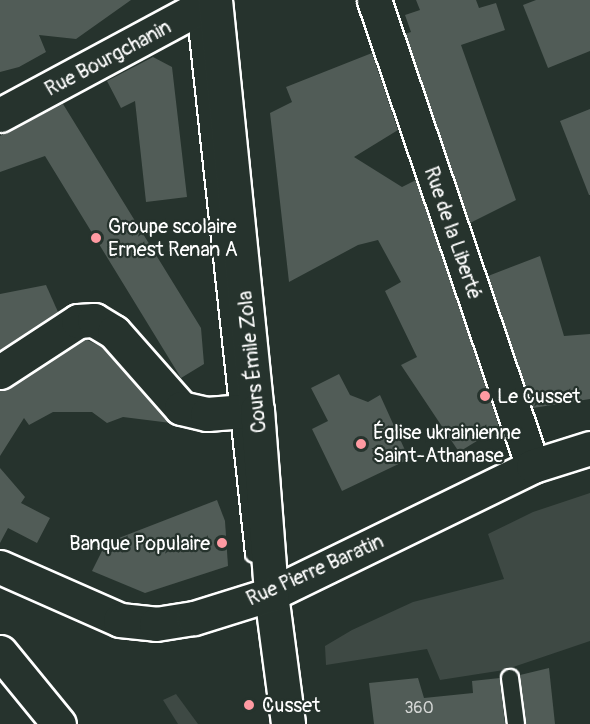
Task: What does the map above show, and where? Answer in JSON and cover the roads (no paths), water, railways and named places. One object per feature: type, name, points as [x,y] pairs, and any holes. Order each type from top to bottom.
[{"type":"street","name":"Rue de la Liberté","points":[[374,0],[533,466]]},
{"type":"street","name":"Rue Bourgchanin","points":[[0,115],[205,3]]},
{"type":"street","name":"Cours Émile Zola","points":[[205,3],[247,411],[288,724]]},
{"type":"street","points":[[0,372],[78,321],[94,321],[114,332],[181,408],[207,414],[247,411]]},
{"type":"street","name":"Rue Pierre Baratin","points":[[0,567],[120,620],[156,624],[194,618],[271,594],[533,466],[590,448]]},
{"type":"street","points":[[0,652],[59,724]]},
{"type":"lane","points":[[510,678],[516,724]]},
{"type":"place","name":"Groupe scolaire Ernest Renan A","points":[[96,238]]},
{"type":"place","name":"Le Cusset","points":[[485,396]]},
{"type":"place","name":"Église ukrainienne Saint-Athanase","points":[[361,444]]},
{"type":"place","name":"Banque Populaire","points":[[222,543]]},
{"type":"place","name":"Cusset","points":[[249,705]]}]
